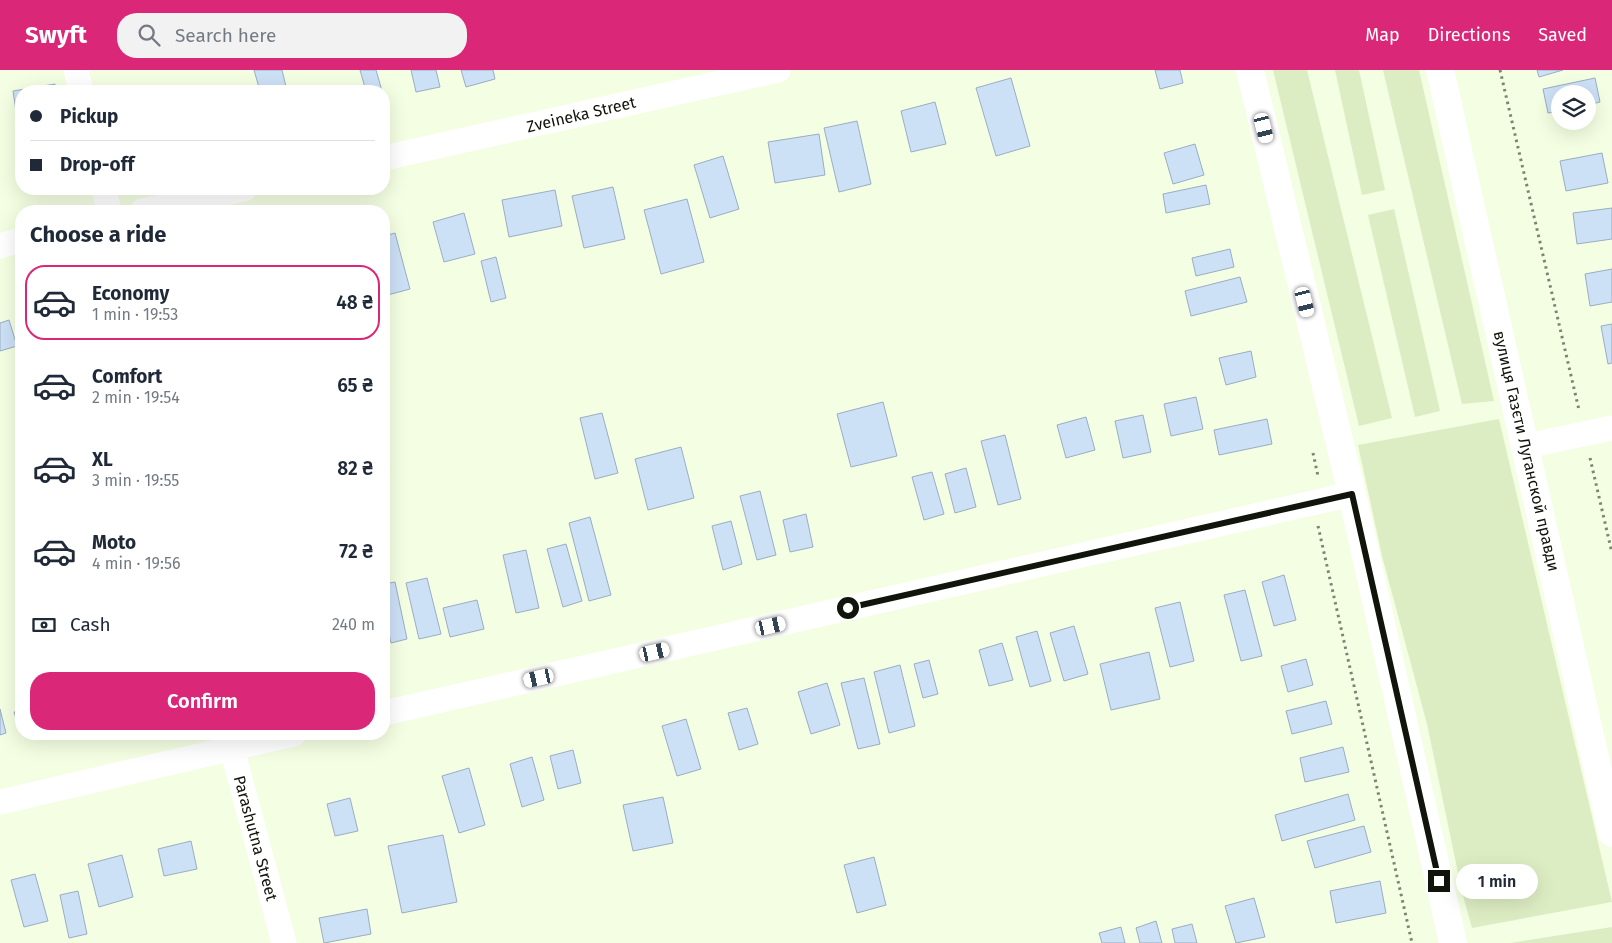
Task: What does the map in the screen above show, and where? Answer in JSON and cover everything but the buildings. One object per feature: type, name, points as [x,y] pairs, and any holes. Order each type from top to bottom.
[{"type":"street","points":[[76,70],[80,85]]},
{"type":"street","name":"Zveineka Street","points":[[390,157],[778,70]]},
{"type":"street","points":[[1250,70],[1352,494],[1447,942]]},
{"type":"street","name":"вулиця Газєти Луганской правди","points":[[1440,70],[1612,833]]},
{"type":"street","points":[[170,205],[216,195]]},
{"type":"street","points":[[0,246],[15,242]]},
{"type":"street","points":[[1526,446],[1612,428]]},
{"type":"street","points":[[390,712],[1352,494]]},
{"type":"street","points":[[0,802],[230,741]]},
{"type":"street","name":"Parashutna Street","points":[[230,741],[284,943]]},
{"type":"path","points":[[1500,70],[1612,553]]},
{"type":"path","points":[[1313,503],[1412,943]]},
{"type":"green space","points":[[1273,70],[1307,70],[1392,418],[1359,426]]},
{"type":"green space","points":[[1335,70],[1359,70],[1385,190],[1362,195]]},
{"type":"green space","points":[[1383,70],[1419,70],[1494,401],[1462,404]]},
{"type":"green space","points":[[1394,209],[1440,411],[1415,417],[1368,215]]},
{"type":"green space","points":[[1499,419],[1612,902],[1472,928],[1462,892],[1427,724],[1382,556],[1358,445]]},
{"type":"green space","points":[[1612,927],[1612,943],[1510,943]]},
{"type":"route","points":[[848,608],[1352,494],[1439,881]]}]
